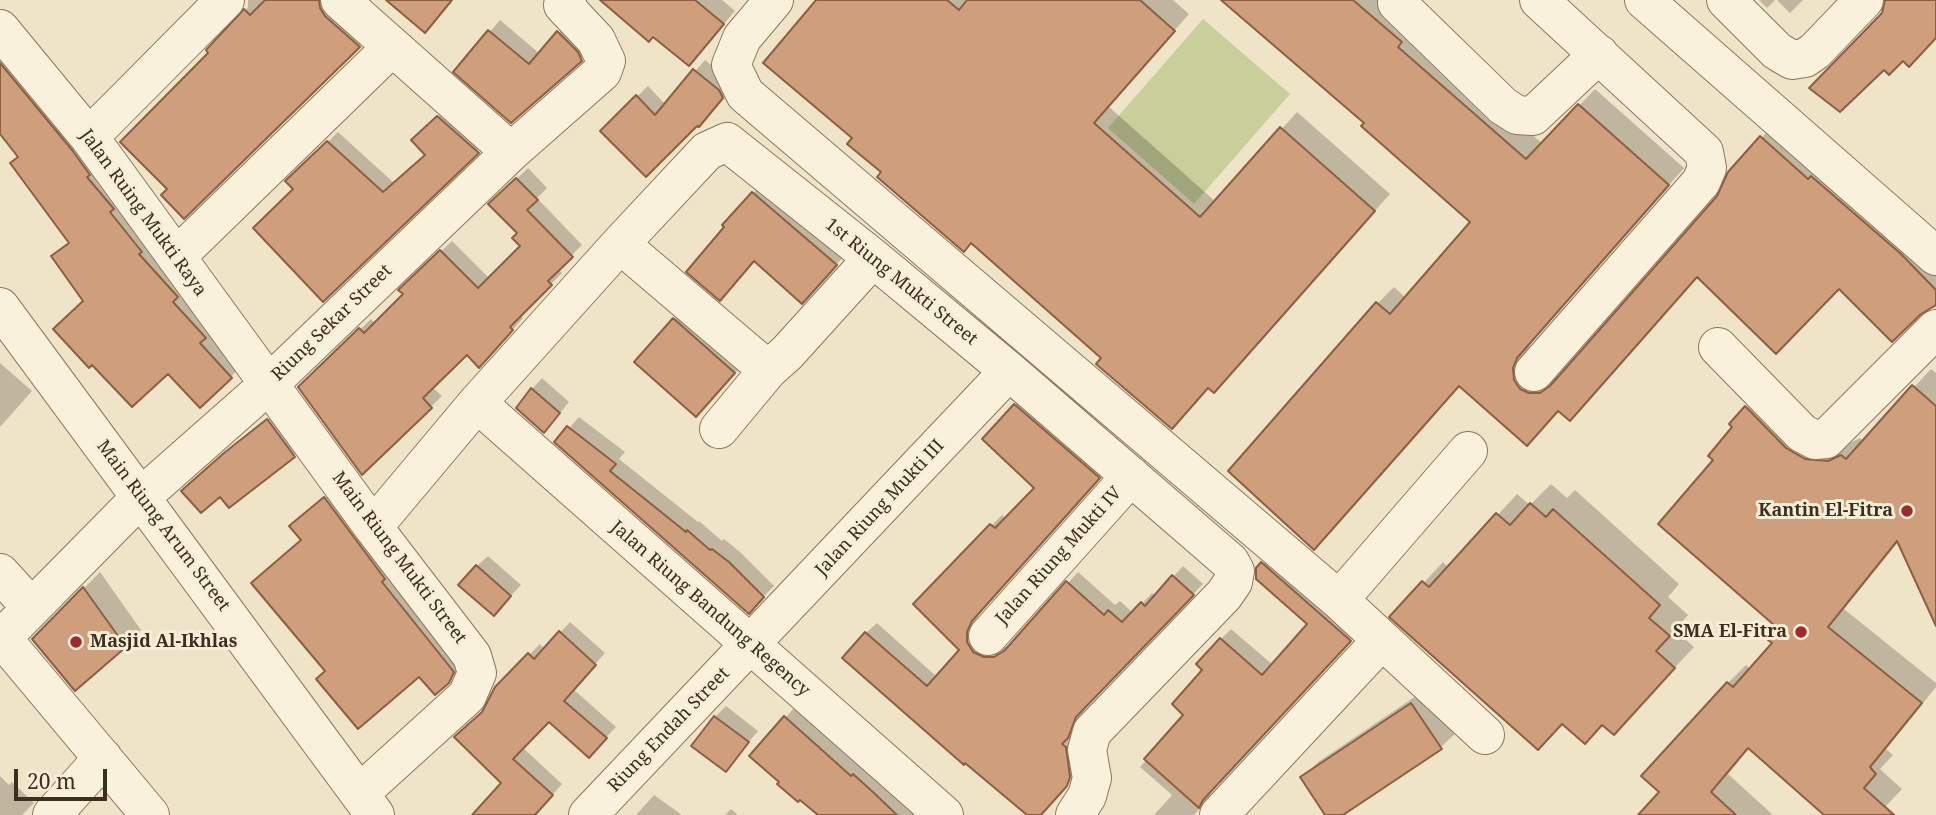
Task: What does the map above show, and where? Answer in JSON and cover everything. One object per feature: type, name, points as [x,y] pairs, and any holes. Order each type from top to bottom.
[{"type":"street","points":[[89,138],[225,0]]},
{"type":"street","points":[[340,0],[511,152]]},
{"type":"street","points":[[774,0],[742,38],[731,65],[745,94],[1339,600],[1485,735]]},
{"type":"street","points":[[1534,372],[1701,182],[1707,168],[1704,152],[1539,0]]},
{"type":"street","points":[[1644,0],[1936,256]]},
{"type":"street","points":[[1726,0],[1777,51],[1792,60],[1805,58],[1815,51],[1864,0]]},
{"type":"street","points":[[1397,1],[1503,106],[1517,115],[1533,116],[1599,54]]},
{"type":"street","name":"Riung Sekar Street","points":[[1,639],[141,496],[269,384],[511,152],[602,72],[606,61],[596,40],[562,2]]},
{"type":"street","name":"Jalan Ruing Mukti Raya","points":[[0,29],[89,138],[269,384]]},
{"type":"street","points":[[176,257],[392,47]]},
{"type":"street","name":"1st Riung Mukti Street","points":[[373,527],[477,403],[620,244],[707,151],[727,142],[1009,371],[1230,562],[1235,571],[1233,582],[1224,596],[1092,732],[1087,750],[1092,778],[1087,796],[1075,815]]},
{"type":"street","points":[[620,244],[768,370]]},
{"type":"street","points":[[719,429],[768,370],[787,353],[873,258]]},
{"type":"street","name":"Main Riung Arum Street","points":[[0,307],[368,804]]},
{"type":"street","points":[[1718,347],[1802,433],[1815,440],[1826,439],[1936,328]]},
{"type":"street","name":"Jalan Riung Mukti III","points":[[751,645],[1009,371]]},
{"type":"street","name":"Main Riung Mukti Street","points":[[269,384],[373,527],[472,656],[477,673],[467,696],[368,804]]},
{"type":"street","name":"Jalan Riung Bandung Regency","points":[[477,403],[944,815]]},
{"type":"street","points":[[1339,600],[1468,451]]},
{"type":"street","name":"Jalan Riung Mukti IV","points":[[988,636],[1131,476]]},
{"type":"street","points":[[0,573],[31,607]]},
{"type":"street","points":[[1,639],[150,815]]},
{"type":"street","points":[[1219,815],[1382,640]]},
{"type":"street","name":"Riung Endah Street","points":[[588,815],[751,645]]},
{"type":"street","points":[[52,815],[103,758]]},
{"type":"green space","points":[[1203,19],[1290,94],[1194,204],[1108,128]]},
{"type":"building","points":[[265,0],[319,0],[325,16],[360,47],[184,219],[161,195],[167,189],[120,142],[208,53],[206,50],[244,9],[250,15]]},
{"type":"building","points":[[386,0],[452,0],[425,33]]},
{"type":"building","points":[[600,0],[695,0],[724,24],[689,66],[653,37],[649,42]]},
{"type":"building","points":[[816,0],[947,0],[959,10],[967,0],[1140,0],[1175,31],[1094,123],[1200,217],[1280,127],[1375,211],[1214,393],[1208,388],[1172,429],[1096,364],[1101,358],[971,243],[964,252],[877,177],[881,172],[847,144],[852,138],[763,63]]},
{"type":"building","points":[[1221,0],[1353,0],[1402,42],[1398,47],[1526,159],[1578,104],[1669,185],[1517,358],[1513,368],[1514,380],[1520,389],[1529,393],[1540,393],[1550,386],[1717,196],[1728,172],[1760,136],[1808,179],[1811,176],[1901,254],[1936,290],[1936,305],[1921,314],[1892,342],[1839,289],[1776,354],[1697,277],[1570,421],[1558,411],[1527,446],[1459,386],[1314,550],[1228,471],[1376,302],[1390,314],[1470,222],[1361,126],[1364,123]]},
{"type":"building","points":[[1885,0],[1936,0],[1936,38],[1909,67],[1903,61],[1889,75],[1884,70],[1840,112],[1809,88],[1882,13]]},
{"type":"building","points":[[488,30],[529,64],[557,31],[578,52],[582,61],[511,123],[453,72]]},
{"type":"building","points":[[0,63],[72,150],[90,175],[87,177],[114,209],[110,212],[142,252],[139,254],[178,297],[173,302],[206,338],[200,343],[232,378],[200,408],[168,374],[132,407],[92,365],[89,368],[53,329],[83,301],[51,256],[69,243],[10,163],[18,157],[0,134]]},
{"type":"building","points":[[693,69],[719,90],[723,98],[699,127],[646,177],[600,131],[636,95],[655,115]]},
{"type":"building","points":[[437,116],[479,153],[323,302],[253,228],[293,189],[285,181],[327,141],[383,192],[425,155],[411,140]]},
{"type":"building","points":[[516,178],[538,200],[527,210],[573,257],[548,281],[552,285],[510,327],[513,330],[479,368],[467,355],[423,398],[432,408],[362,475],[298,387],[359,328],[364,333],[403,294],[398,290],[440,250],[478,288],[520,246],[512,238],[517,233],[488,204]]},
{"type":"building","points":[[752,192],[837,265],[802,304],[754,261],[720,301],[686,272],[724,227],[722,225]]},
{"type":"building","points":[[673,318],[735,373],[696,417],[634,362]]},
{"type":"building","points":[[1912,385],[1936,406],[1936,626],[1897,541],[1828,627],[1922,703],[1870,767],[1876,774],[1864,788],[1894,815],[1824,815],[1748,748],[1711,792],[1736,815],[1638,815],[1659,792],[1641,776],[1727,682],[1733,687],[1772,643],[1764,637],[1774,625],[1658,524],[1713,460],[1708,456],[1732,427],[1729,424],[1745,406],[1786,448],[1805,459],[1828,461],[1841,455],[1846,459]]},
{"type":"building","points":[[531,388],[560,413],[544,433],[516,408]]},
{"type":"building","points":[[1014,404],[1100,478],[972,621],[967,632],[967,642],[973,652],[984,657],[994,657],[1004,651],[1066,581],[1104,615],[1108,610],[1122,622],[1141,602],[1145,606],[1172,575],[1194,595],[1076,717],[1068,738],[1062,744],[1066,747],[1070,777],[1067,786],[1041,815],[1027,815],[965,763],[964,765],[842,658],[865,632],[927,686],[959,650],[913,604],[990,524],[995,528],[1034,488],[982,439]]},
{"type":"building","points":[[267,419],[295,457],[229,508],[220,497],[201,513],[181,491]]},
{"type":"building","points":[[567,426],[616,464],[610,471],[686,532],[687,530],[729,562],[764,597],[749,614],[554,442]]},
{"type":"building","points":[[324,497],[385,579],[382,582],[454,672],[449,683],[435,695],[419,677],[358,729],[316,679],[325,671],[251,583],[301,540],[289,526]]},
{"type":"building","points":[[1530,503],[1546,517],[1553,509],[1660,605],[1649,618],[1670,636],[1656,651],[1675,668],[1614,735],[1602,725],[1585,744],[1562,724],[1538,750],[1389,617],[1422,581],[1429,587],[1496,513],[1510,525]]},
{"type":"building","points":[[1261,562],[1351,641],[1203,800],[1199,808],[1144,759],[1183,715],[1172,704],[1202,670],[1196,664],[1220,638],[1262,675],[1307,624],[1256,579],[1256,568]]},
{"type":"building","points":[[476,565],[511,596],[494,616],[458,585]]},
{"type":"building","name":"Masjid Al-Ikhlas","points":[[83,587],[126,647],[75,691],[32,639]]},
{"type":"building","points":[[559,631],[596,665],[564,701],[607,738],[589,758],[549,722],[513,759],[553,795],[535,815],[472,815],[501,783],[454,737],[482,712],[495,687],[528,653],[534,659]]},
{"type":"building","points":[[1411,703],[1442,749],[1343,815],[1325,815],[1300,777]]},
{"type":"building","points":[[714,716],[749,742],[726,772],[691,746]]},
{"type":"building","points":[[784,716],[897,815],[818,815],[777,784],[779,782],[749,756]]},
{"type":"place","name":"Kantin El-Fitra","points":[[1907,511]]},
{"type":"place","name":"SMA El-Fitra","points":[[1801,632]]},
{"type":"place","name":"Masjid Al-Ikhlas","points":[[76,642]]}]
